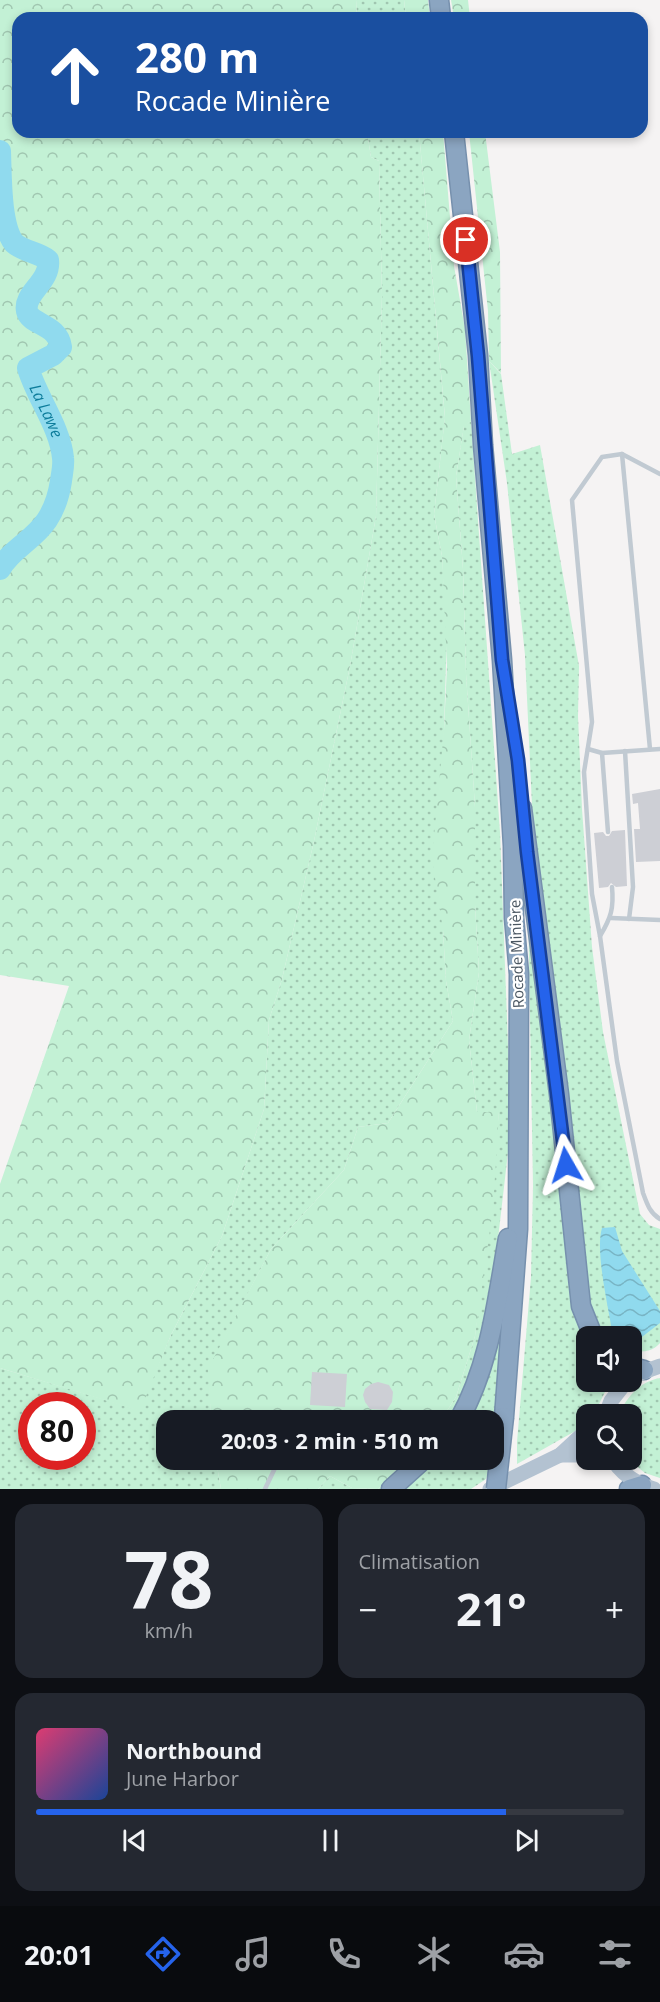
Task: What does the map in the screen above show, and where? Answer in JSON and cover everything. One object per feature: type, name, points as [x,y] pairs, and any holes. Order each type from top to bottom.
[{"type":"highway","name":"Rocade Minière","points":[[455,138],[478,356],[502,660],[513,846],[514,918],[519,974],[519,1170],[515,1285],[496,1489]]},
{"type":"highway","points":[[502,660],[518,760],[527,852],[559,1094],[581,1306],[589,1326]]},
{"type":"highway","points":[[464,1410],[474,1392],[489,1339],[519,1170]]},
{"type":"highway","points":[[391,1489],[412,1470]]},
{"type":"main road","points":[[490,1489],[560,1455],[576,1440]]},
{"type":"main road","points":[[560,1455],[576,1455]]},
{"type":"main road","points":[[620,1470],[642,1488]]},
{"type":"lane","points":[[660,474],[622,454],[602,457],[572,500],[592,722],[584,772],[592,894],[617,1061],[643,1194],[652,1214],[660,1219]]},
{"type":"lane","points":[[622,454],[650,749]]},
{"type":"lane","points":[[588,749],[602,753],[660,749]]},
{"type":"lane","points":[[626,751],[633,887],[629,919]]},
{"type":"lane","points":[[602,753],[608,832]]},
{"type":"lane","points":[[600,936],[610,918],[613,900],[612,887]]},
{"type":"lane","points":[[610,918],[660,920]]},
{"type":"lane","points":[[265,1489],[274,1470]]},
{"type":"green space","points":[[0,0],[356,0],[357,12],[12,12],[12,138],[368,138],[371,157],[379,161],[382,294],[376,516],[350,666],[314,841],[282,979],[269,1020],[264,1109],[222,1236],[171,1335],[140,1411],[96,1397],[96,1392],[78,1392],[0,1368],[0,1184],[69,986],[0,975]]},
{"type":"green space","points":[[356,0],[404,0],[405,12],[357,12]]},
{"type":"green space","points":[[404,0],[428,0],[429,12],[405,12]]},
{"type":"green space","points":[[451,0],[468,0],[469,12],[453,12]]},
{"type":"green space","points":[[368,138],[420,138],[445,418],[434,514],[442,556],[447,632],[443,930],[446,981],[453,1021],[388,1123],[358,1127],[344,1170],[271,1249],[209,1369],[211,1410],[156,1410],[156,1470],[218,1470],[221,1489],[0,1489],[0,1368],[79,1392],[18,1392],[18,1470],[96,1470],[96,1397],[139,1410],[171,1335],[222,1236],[264,1109],[269,1020],[282,979],[314,841],[350,666],[376,516],[382,294],[379,161],[371,157]]},
{"type":"green space","points":[[420,138],[443,138],[454,266],[465,329],[471,421],[464,426],[456,476],[475,807],[475,905],[479,972],[469,1040],[477,1112],[499,1112],[493,1208],[475,1336],[456,1397],[448,1410],[210,1410],[208,1369],[271,1249],[344,1170],[358,1127],[388,1123],[453,1021],[446,981],[443,930],[432,858],[444,730],[447,666],[442,556],[434,514],[445,417]]},
{"type":"green space","points":[[470,138],[486,138],[500,252],[501,373],[489,361],[488,311]]},
{"type":"green space","points":[[489,361],[501,374],[512,454],[540,445],[579,666],[578,716],[582,809],[592,947],[603,1032],[640,1214],[649,1225],[660,1229],[660,1343],[652,1349],[642,1351],[642,1326],[576,1326],[576,1392],[605,1392],[599,1404],[576,1404],[576,1431],[517,1464],[531,1277],[533,1186],[528,903],[533,827],[525,655],[507,483]]},
{"type":"green space","points":[[471,421],[500,832],[511,1126],[495,1265],[508,1289],[497,1410],[448,1410],[456,1397],[475,1336],[499,1112],[477,1112],[469,1040],[479,972],[475,905],[475,807],[456,476],[464,425]]},
{"type":"green space","points":[[660,1378],[660,1478],[641,1470],[642,1404],[624,1404],[634,1392],[642,1392],[642,1385]]},
{"type":"green space","points":[[218,1470],[396,1470],[378,1489],[352,1488],[330,1476],[318,1489],[221,1489]]},
{"type":"green space","points":[[396,1470],[489,1470],[486,1479],[471,1489],[378,1489]]},
{"type":"green space","points":[[330,1476],[352,1488],[378,1489],[318,1489]]},
{"type":"water","points":[[615,1227],[622,1251],[660,1311],[660,1323],[642,1337],[642,1326],[611,1326],[601,1264],[602,1228]]},
{"type":"building","points":[[660,789],[660,861],[636,862],[634,829],[640,829],[638,803],[633,804],[632,794]]},
{"type":"building","points":[[625,830],[627,886],[616,887],[611,883],[608,887],[599,888],[594,833],[603,832],[609,836],[612,831]]},
{"type":"building","points":[[312,1372],[347,1374],[345,1407],[310,1405]]},
{"type":"building","points":[[378,1382],[389,1385],[393,1392],[392,1402],[387,1410],[370,1409],[365,1402],[363,1395],[365,1389]]},
{"type":"waterway","name":"La Lawe","points":[[0,151],[2,200],[9,235],[18,246],[48,260],[48,268],[29,299],[27,311],[29,316],[55,334],[61,347],[53,355],[28,368],[58,435],[63,458],[59,491],[50,515],[42,527],[10,556],[0,569]]},
{"type":"route","points":[[466,240],[478,356],[483,445],[502,660],[518,760],[527,852],[559,1094],[566,1165]]}]
